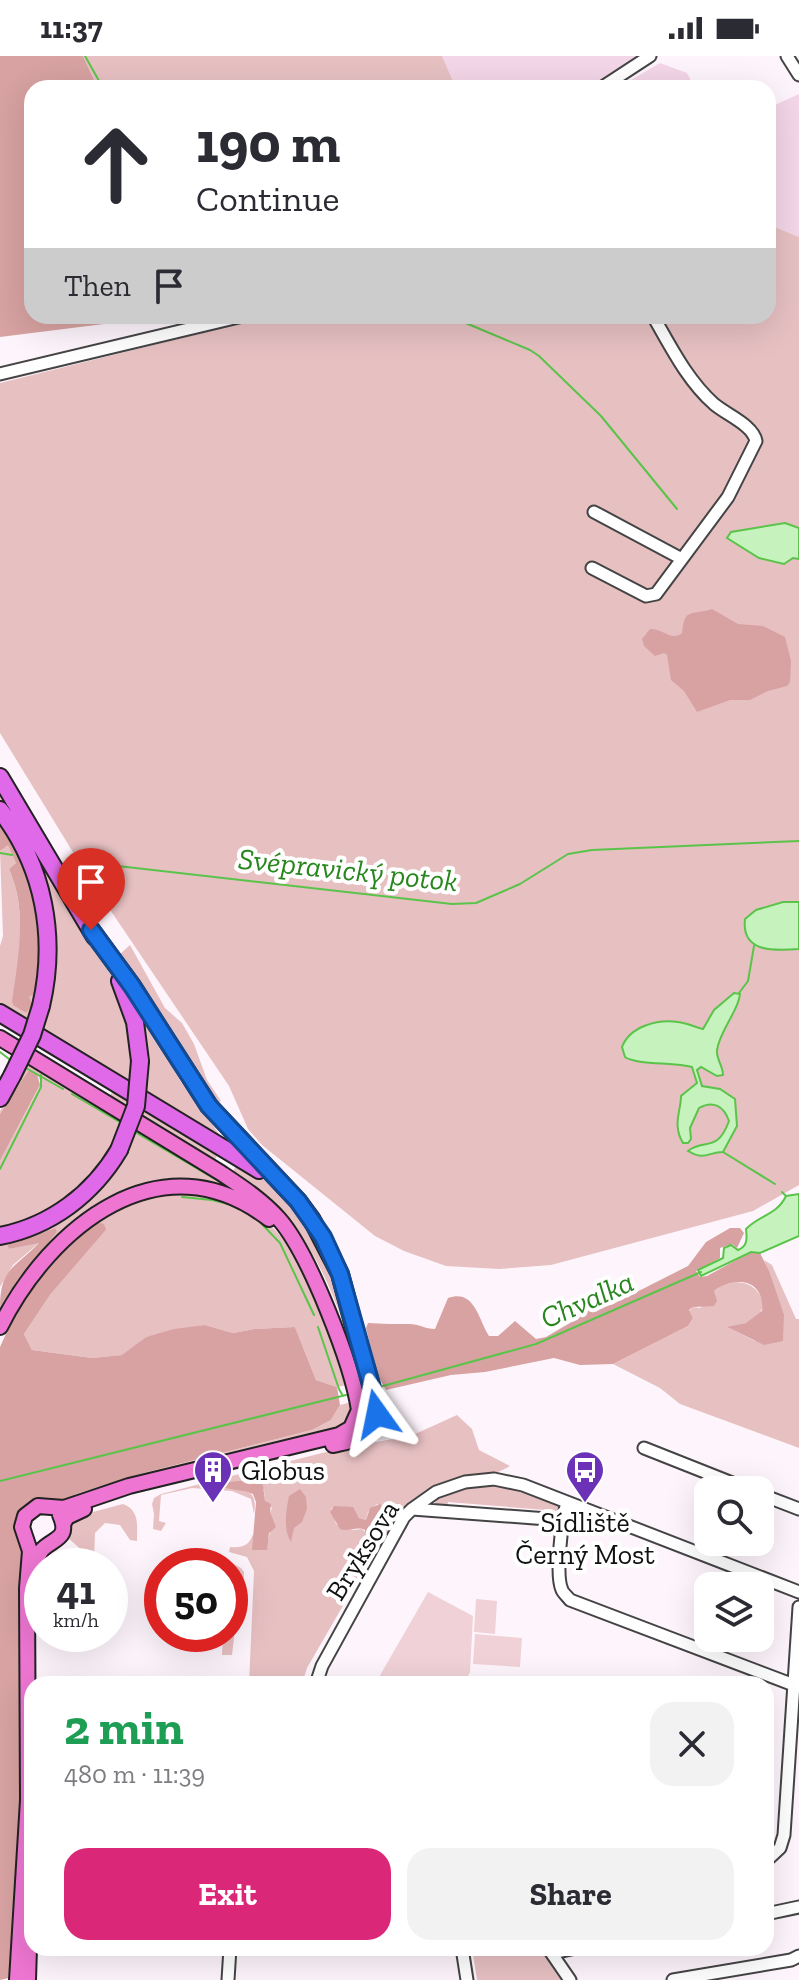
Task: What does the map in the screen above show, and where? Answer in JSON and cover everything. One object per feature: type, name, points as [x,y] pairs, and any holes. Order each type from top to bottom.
[{"type":"highway","points":[[0,777],[91,930],[128,1001],[137,1033],[140,1061],[136,1106],[119,1150],[97,1181],[65,1209],[37,1225],[0,1236]]},
{"type":"highway","points":[[0,810],[25,849],[43,899],[48,951],[41,1006],[32,1035],[0,1098]]},
{"type":"highway","points":[[91,930],[132,986],[209,1106],[298,1201],[332,1254],[356,1334]]},
{"type":"highway","points":[[0,1013],[250,1164],[298,1201]]},
{"type":"main road","points":[[0,1038],[146,1125],[253,1194],[288,1230],[329,1315],[356,1395],[359,1413],[351,1428],[330,1437],[129,1486],[64,1508],[38,1506],[27,1512],[22,1525],[30,1551],[27,1676]]},
{"type":"main road","points":[[0,1327],[26,1284],[69,1234],[105,1207],[147,1191],[189,1188],[238,1200],[278,1227],[308,1269]]},
{"type":"main road","points":[[36,1676],[33,1582],[37,1559],[60,1537],[67,1517],[117,1498],[319,1449],[366,1434],[373,1427],[377,1410],[356,1334]]},
{"type":"main road","points":[[51,1507],[59,1514],[63,1524]]},
{"type":"main road","points":[[26,1538],[35,1545],[48,1546]]},
{"type":"main road","points":[[17,1980],[24,1865]]},
{"type":"main road","points":[[28,1980],[29,1956]]},
{"type":"street","points":[[613,80],[650,56]]},
{"type":"street","points":[[787,56],[799,75]]},
{"type":"street","points":[[0,374],[209,324]]},
{"type":"street","points":[[592,568],[650,597],[656,594],[728,497],[756,441],[754,432],[726,414],[695,385],[658,324]]},
{"type":"street","points":[[594,512],[682,559]]},
{"type":"street","points":[[644,1448],[715,1476]]},
{"type":"street","name":"Bryksova","points":[[319,1676],[404,1517],[436,1492],[465,1482],[494,1479],[523,1485],[799,1592]]},
{"type":"street","points":[[774,1499],[799,1509]]},
{"type":"street","points":[[567,1503],[561,1520],[559,1580],[562,1591],[570,1600],[767,1676]]},
{"type":"street","points":[[412,1509],[561,1520]]},
{"type":"street","points":[[774,1854],[780,1848],[784,1835],[799,1607]]},
{"type":"street","points":[[774,1679],[796,1687]]},
{"type":"street","points":[[774,1912],[799,1907]]},
{"type":"street","points":[[228,1980],[230,1956]]},
{"type":"street","points":[[463,1956],[467,1980]]},
{"type":"street","points":[[555,1956],[570,1980]]},
{"type":"street","points":[[673,1980],[791,1960],[799,1956]]},
{"type":"shaded area","points":[[0,56],[83,56],[94,80],[24,80],[24,324],[104,324],[0,337]]},
{"type":"shaded area","points":[[83,56],[442,56],[452,80],[94,80]]},
{"type":"shaded area","points":[[442,56],[639,56],[602,80],[452,80]]},
{"type":"shaded area","points":[[660,63],[687,73],[691,80],[631,80]]},
{"type":"shaded area","points":[[799,94],[799,237],[776,227],[776,104]]},
{"type":"shaded area","points":[[776,227],[799,237],[799,1185],[753,1211],[551,1265],[499,1269],[446,1266],[404,1251],[375,1236],[262,1145],[248,1129],[229,1086],[90,880],[0,733],[0,383],[238,324],[776,324]]},
{"type":"shaded area","points":[[785,523],[799,528],[799,559],[793,558],[784,564],[759,558],[727,538],[731,532]]},
{"type":"shaded area","points":[[712,609],[738,624],[763,626],[785,637],[791,661],[787,686],[750,700],[730,700],[697,712],[684,691],[671,680],[667,655],[655,656],[644,646],[642,639],[650,629],[678,635],[682,633],[687,616]]},
{"type":"shaded area","points":[[0,787],[114,980],[127,1012],[135,1073],[149,1074],[144,1019],[181,1082],[223,1139],[42,1030],[50,993],[13,817],[0,801]]},
{"type":"shaded area","points":[[0,822],[30,882],[38,926],[40,948],[36,993],[29,997],[32,1004],[26,1013],[12,1002],[20,918],[9,869],[16,863],[8,845],[0,851]]},
{"type":"shaded area","points":[[8,831],[43,960],[29,1023],[0,1005],[0,946],[3,936],[0,851],[8,844],[16,863],[9,869],[15,885],[20,919],[14,1006],[26,1013],[41,961]]},
{"type":"shaded area","points":[[783,902],[799,902],[799,949],[770,949],[754,944],[745,930],[745,919],[756,910]]},
{"type":"shaded area","points":[[130,945],[165,1008],[182,1023],[194,1044],[207,1080],[221,1101],[216,1104],[190,1070],[120,954]]},
{"type":"shaded area","points":[[734,993],[740,994],[739,1000],[717,1050],[723,1075],[717,1076],[701,1067],[697,1070],[702,1086],[720,1089],[735,1099],[737,1126],[723,1152],[699,1155],[688,1151],[715,1142],[729,1121],[717,1106],[699,1108],[690,1128],[691,1139],[683,1143],[678,1118],[681,1096],[697,1083],[692,1067],[630,1060],[625,1057],[622,1047],[631,1034],[654,1023],[678,1022],[703,1029],[714,1010]]},
{"type":"shaded area","points":[[28,1062],[245,1192],[185,1181],[154,1183],[126,1191],[75,1221],[53,1241],[15,1288],[0,1314],[14,1283],[57,1232],[54,1228],[7,1245],[9,1249],[40,1242],[13,1265],[0,1287],[0,1243],[39,1231],[73,1212],[102,1185],[126,1154],[113,1147],[105,1163],[81,1191],[34,1219],[0,1231],[0,1161],[39,1088],[37,1074],[29,1071],[0,1114],[0,1111]]},
{"type":"shaded area","points":[[29,1070],[37,1074],[40,1085],[0,1161],[0,1114]]},
{"type":"shaded area","points":[[115,1087],[220,1150],[215,1160],[109,1097]]},
{"type":"shaded area","points":[[239,1162],[286,1199],[312,1232],[340,1295],[365,1382],[362,1382],[343,1321],[318,1263],[283,1212],[260,1190],[233,1171]]},
{"type":"shaded area","points":[[183,1193],[220,1198],[248,1209],[270,1226],[290,1248],[318,1301],[347,1385],[337,1387],[316,1380],[295,1327],[233,1333],[205,1325],[146,1337],[123,1355],[92,1358],[32,1350],[24,1334],[50,1295],[106,1230],[95,1220],[143,1198]]},
{"type":"shaded area","points":[[799,1194],[799,1236],[760,1253],[751,1252],[701,1276],[698,1270],[723,1258],[724,1248],[731,1245],[738,1250],[744,1246],[746,1229],[751,1224],[778,1207],[786,1196]]},
{"type":"shaded area","points":[[97,1222],[104,1224],[106,1230],[50,1295],[24,1334],[32,1350],[92,1358],[122,1355],[146,1337],[174,1329],[205,1325],[233,1333],[295,1327],[316,1380],[337,1387],[340,1405],[331,1420],[312,1430],[140,1474],[76,1494],[64,1503],[28,1506],[24,1546],[24,1782],[13,1977],[0,1980],[0,1347],[18,1311],[41,1278]]},
{"type":"shaded area","points":[[55,1228],[57,1232],[0,1307],[6,1276],[39,1243],[9,1249],[7,1245]]},
{"type":"shaded area","points":[[730,1228],[740,1228],[744,1233],[737,1248],[732,1244],[720,1248],[720,1258],[696,1271],[700,1277],[707,1276],[751,1252],[760,1253],[784,1314],[783,1341],[764,1345],[727,1327],[746,1323],[762,1311],[759,1293],[754,1287],[740,1282],[714,1291],[717,1301],[714,1306],[689,1310],[693,1318],[688,1326],[613,1364],[580,1365],[554,1358],[485,1372],[451,1375],[386,1390],[377,1374],[366,1328],[368,1323],[413,1324],[435,1329],[448,1298],[457,1296],[474,1307],[489,1336],[498,1336],[515,1321],[536,1339],[546,1337],[575,1320],[561,1310],[561,1306],[580,1301],[611,1305],[688,1266],[706,1242]]},
{"type":"shaded area","points":[[764,1260],[772,1265],[796,1319],[799,1319],[799,1448],[680,1404],[660,1388],[613,1364],[688,1326],[693,1318],[689,1311],[693,1307],[700,1308],[714,1297],[714,1291],[738,1282],[756,1289],[763,1305],[753,1320],[729,1328],[755,1341],[784,1314]]},
{"type":"shaded area","points":[[352,1402],[345,1422],[326,1434],[72,1499],[76,1494],[140,1474],[312,1430],[331,1420],[340,1405]]},
{"type":"shaded area","points":[[457,1415],[472,1429],[479,1450],[510,1466],[496,1473],[463,1477],[446,1483],[418,1507],[386,1544],[376,1538],[373,1543],[383,1549],[374,1552],[304,1676],[249,1676],[254,1571],[248,1559],[248,1548],[230,1548],[247,1544],[253,1534],[254,1544],[267,1544],[272,1508],[265,1502],[264,1490],[256,1480],[230,1481],[253,1496],[254,1514],[251,1499],[232,1491],[192,1488],[161,1495],[159,1521],[166,1523],[161,1531],[153,1529],[152,1504],[154,1498],[161,1494],[330,1451],[413,1435]],"holes":[[[377,1504],[387,1510],[380,1519],[385,1527],[376,1532],[373,1539],[362,1529],[353,1530],[336,1524],[331,1508],[352,1507],[359,1518],[366,1520],[368,1512]]]},
{"type":"shaded area","points":[[256,1480],[263,1485],[265,1501],[271,1504],[270,1512],[276,1527],[269,1533],[267,1550],[252,1550],[256,1502],[253,1494],[223,1487],[223,1482]]},
{"type":"shaded area","points":[[475,1484],[529,1491],[558,1505],[559,1510],[553,1516],[545,1510],[448,1502],[447,1508],[434,1505],[438,1497]]},
{"type":"shaded area","points":[[300,1489],[306,1497],[307,1509],[302,1522],[294,1528],[291,1542],[286,1526],[289,1496]]},
{"type":"shaded area","points":[[123,1504],[135,1514],[137,1541],[130,1540],[120,1525],[105,1523],[95,1533],[94,1548],[79,1548],[68,1538],[69,1523],[85,1514]]},
{"type":"shaded area","points":[[380,1504],[387,1510],[380,1519],[385,1529],[376,1532],[370,1539],[365,1537],[365,1530],[362,1529],[340,1529],[330,1512],[334,1506],[353,1507],[359,1518],[366,1520],[370,1508]]},
{"type":"shaded area","points":[[428,1592],[473,1616],[468,1676],[380,1676]]},
{"type":"shaded area","points":[[476,1599],[497,1601],[495,1634],[474,1632]]},
{"type":"shaded area","points":[[475,1634],[522,1638],[520,1667],[473,1664]]},
{"type":"shaded area","points":[[473,1956],[547,1956],[564,1980],[477,1980]]},
{"type":"waterway","points":[[85,56],[98,80]]},
{"type":"waterway","points":[[468,324],[539,356],[601,416],[677,509]]},
{"type":"waterway","name":"Svépravický potok","points":[[74,861],[452,904],[476,903],[520,884],[568,854],[592,850],[799,841]]},
{"type":"waterway","name":"Svépravický potok","points":[[0,853],[12,855]]},
{"type":"waterway","points":[[739,993],[748,981],[754,946]]},
{"type":"waterway","points":[[0,1052],[13,1062]]},
{"type":"waterway","points":[[26,1068],[63,1089]]},
{"type":"waterway","points":[[0,1169],[41,1087],[41,1075]]},
{"type":"waterway","points":[[72,1094],[123,1124]]},
{"type":"waterway","points":[[135,1132],[220,1182]]},
{"type":"waterway","points":[[723,1152],[775,1184]]},
{"type":"waterway","points":[[782,1192],[786,1196]]},
{"type":"waterway","points":[[182,1197],[232,1205]]},
{"type":"waterway","points":[[258,1220],[280,1243],[314,1315]]},
{"type":"waterway","name":"Chvalka","points":[[383,1386],[536,1344],[701,1272]]},
{"type":"waterway","points":[[318,1327],[343,1396]]},
{"type":"waterway","name":"Chvalka","points":[[0,1481],[346,1395]]},
{"type":"place","name":"Globus","points":[[213,1504]]},
{"type":"place","name":"Sídliště Černý Most","points":[[585,1504]]},
{"type":"route","points":[[91,930],[132,986],[209,1106],[298,1201],[323,1237],[340,1274],[377,1414]]}]
